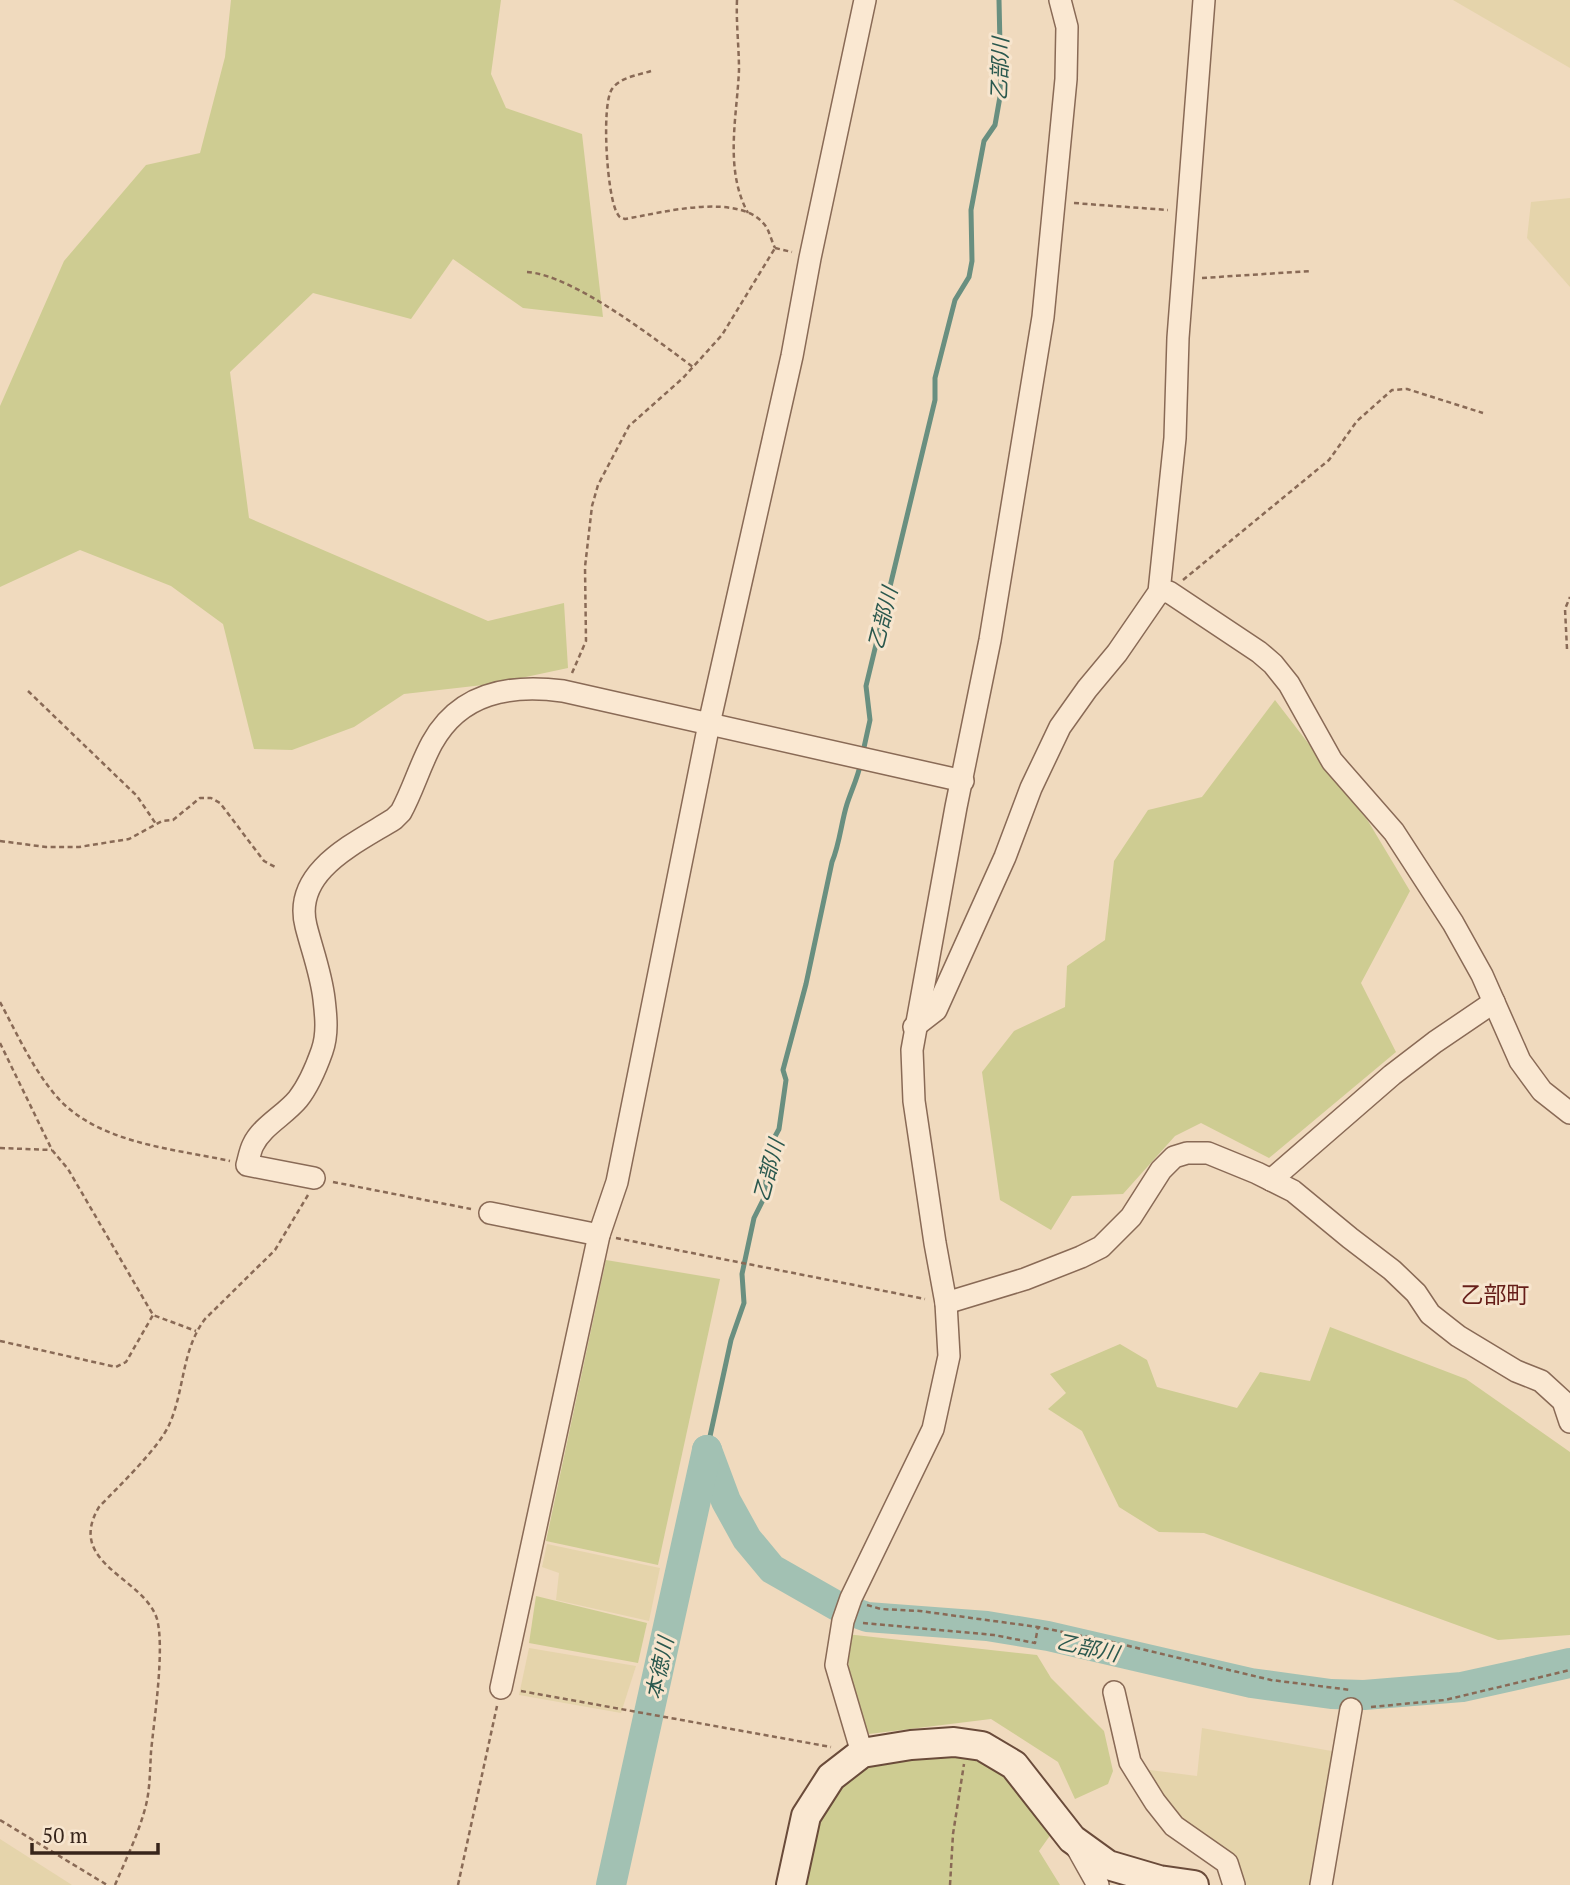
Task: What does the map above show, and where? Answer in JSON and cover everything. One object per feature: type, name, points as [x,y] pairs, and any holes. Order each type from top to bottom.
[{"type":"main road","points":[[791,1885],[806,1816],[831,1777],[862,1753],[911,1745],[954,1742],[982,1746],[1014,1765],[1072,1839],[1108,1865],[1158,1880],[1194,1885]]},
{"type":"street","points":[[501,1688],[599,1235],[617,1182],[709,724],[787,381],[810,258],[865,0]]},
{"type":"street","points":[[862,1753],[836,1665],[843,1621],[851,1598],[933,1429],[949,1356],[946,1303],[914,1101],[912,1050],[914,1027],[990,640],[1043,317],[1066,79],[1067,27],[1060,0]]},
{"type":"street","points":[[914,1027],[936,1010],[1060,727],[1163,592],[1175,438],[1178,338],[1204,0]]},
{"type":"street","points":[[1163,592],[1259,652],[1289,684],[1332,761],[1394,832],[1453,923],[1482,975],[1520,1061],[1542,1091],[1569,1109]]},
{"type":"street","points":[[314,1178],[247,1165],[254,1143],[304,1090],[314,1072],[326,1037],[322,982],[305,924],[304,906],[309,887],[333,858],[394,820],[401,812],[433,742],[457,712],[471,702],[490,694],[521,688],[563,691],[962,780]]},
{"type":"street","points":[[1270,1180],[1392,1074],[1494,1002]]},
{"type":"street","points":[[946,1303],[1025,1279],[1101,1247],[1131,1217],[1161,1170],[1174,1157],[1187,1153],[1208,1153],[1293,1191],[1392,1269],[1416,1293],[1430,1314],[1458,1336],[1516,1371],[1541,1381],[1563,1401],[1570,1422]]},
{"type":"street","points":[[490,1213],[599,1235]]},
{"type":"street","points":[[1114,1692],[1130,1762],[1174,1826],[1227,1863],[1234,1885]]},
{"type":"street","points":[[1321,1885],[1351,1699]]},
{"type":"street","points":[[1072,1839],[1098,1885]]},
{"type":"path","points":[[737,0],[739,68],[733,149],[740,199],[748,213]]},
{"type":"path","points":[[563,691],[586,642],[585,567],[592,506],[598,485],[629,426],[694,367],[722,335],[775,248],[766,226],[748,213],[732,208],[701,206],[625,219],[615,210],[605,121],[608,97],[613,87],[620,82],[651,71]]},
{"type":"path","points":[[1053,204],[1080,203],[1172,210],[1188,217]]},
{"type":"path","points":[[1183,279],[1311,271]]},
{"type":"path","points":[[527,272],[539,274],[580,291],[694,367]]},
{"type":"path","points":[[1163,592],[1206,562],[1229,540],[1329,460],[1357,421],[1392,390],[1407,389],[1483,413]]},
{"type":"path","points":[[1567,649],[1565,609],[1570,597]]},
{"type":"path","points":[[28,691],[137,796],[157,825]]},
{"type":"path","points":[[0,841],[46,847],[79,847],[129,839],[162,821],[173,820],[200,798],[211,799],[220,803],[264,861],[277,868]]},
{"type":"path","points":[[0,1003],[53,1093],[75,1113],[102,1130],[125,1138],[247,1165]]},
{"type":"path","points":[[0,1043],[52,1150],[68,1169],[153,1315],[196,1331]]},
{"type":"path","points":[[0,1148],[52,1150]]},
{"type":"path","points":[[115,1885],[147,1803],[159,1637],[153,1611],[142,1597],[98,1556],[92,1542],[91,1527],[99,1507],[168,1426],[178,1398],[187,1350],[196,1331],[275,1250],[301,1208],[314,1178],[490,1213]]},
{"type":"path","points":[[599,1235],[946,1303]]},
{"type":"path","points":[[0,1340],[116,1367],[126,1362],[153,1315]]},
{"type":"path","points":[[851,1598],[881,1609],[920,1611],[1038,1627],[1351,1699],[1445,1700],[1570,1670]]},
{"type":"path","points":[[843,1621],[995,1634],[1035,1643],[1038,1627]]},
{"type":"path","points":[[458,1885],[501,1688],[862,1753]]},
{"type":"path","points":[[950,1885],[953,1835],[968,1744]]},
{"type":"path","points":[[0,1820],[107,1885]]},
{"type":"shaded area","points":[[231,0],[501,0],[491,74],[506,108],[582,134],[603,317],[523,308],[453,259],[411,319],[313,293],[230,372],[249,518],[488,621],[564,603],[568,668],[492,684],[404,694],[354,727],[292,750],[254,749],[223,624],[171,586],[80,550],[0,587],[0,406],[64,261],[146,165],[200,153],[225,57]]},
{"type":"shaded area","points":[[1453,0],[1570,0],[1570,68]]},
{"type":"shaded area","points":[[1570,198],[1570,287],[1527,238],[1531,202]]},
{"type":"shaded area","points":[[1275,700],[1368,821],[1410,891],[1361,983],[1396,1052],[1269,1158],[1201,1123],[1175,1136],[1123,1194],[1072,1196],[1051,1230],[1000,1200],[982,1072],[1014,1031],[1065,1007],[1067,966],[1105,940],[1114,861],[1148,810],[1202,797]]},
{"type":"shaded area","points":[[606,1260],[720,1279],[658,1565],[546,1541]]},
{"type":"shaded area","points":[[1330,1327],[1466,1379],[1570,1452],[1570,1635],[1498,1640],[1204,1533],[1159,1532],[1119,1507],[1082,1431],[1048,1409],[1066,1393],[1050,1374],[1120,1344],[1147,1360],[1157,1387],[1237,1408],[1260,1372],[1310,1381]]},
{"type":"shaded area","points":[[547,1544],[660,1568],[649,1621],[556,1600],[559,1573],[542,1567]]},
{"type":"shaded area","points":[[536,1596],[647,1623],[638,1663],[529,1643]]},
{"type":"shaded area","points":[[846,1634],[1037,1655],[1051,1678],[1104,1731],[1113,1771],[1108,1784],[1075,1799],[1058,1762],[991,1719],[869,1734],[852,1686]]},
{"type":"shaded area","points":[[529,1648],[636,1666],[621,1713],[519,1695]]},
{"type":"shaded area","points":[[1202,1728],[1337,1752],[1312,1885],[1241,1885],[1177,1821],[1142,1769],[1197,1776]]},
{"type":"shaded area","points":[[914,1752],[982,1756],[1006,1770],[1054,1830],[1039,1851],[1060,1885],[801,1885],[815,1817],[839,1784],[870,1761]]},
{"type":"shaded area","points":[[0,1839],[72,1885],[0,1885]]},
{"type":"waterway","name":"乙部川","points":[[863,752],[870,720],[866,686],[935,400],[935,378],[955,300],[969,277],[972,261],[971,210],[984,141],[995,125],[1001,91],[999,0]]},
{"type":"waterway","name":"乙部川","points":[[707,1450],[731,1340],[744,1303],[742,1274],[754,1218],[765,1196],[767,1164],[772,1142],[779,1129],[786,1080],[783,1070],[806,984],[832,862],[861,762]]},
{"type":"waterway","name":"乙部川","points":[[707,1450],[726,1501],[747,1539],[772,1569],[837,1606],[867,1617],[987,1626],[1048,1636],[1251,1683],[1331,1694],[1364,1695],[1462,1687],[1570,1663]]},
{"type":"waterway","name":"本徳川","points":[[611,1885],[707,1450]]},
{"type":"district","name":"乙部町","points":[[1495,1294]]}]
